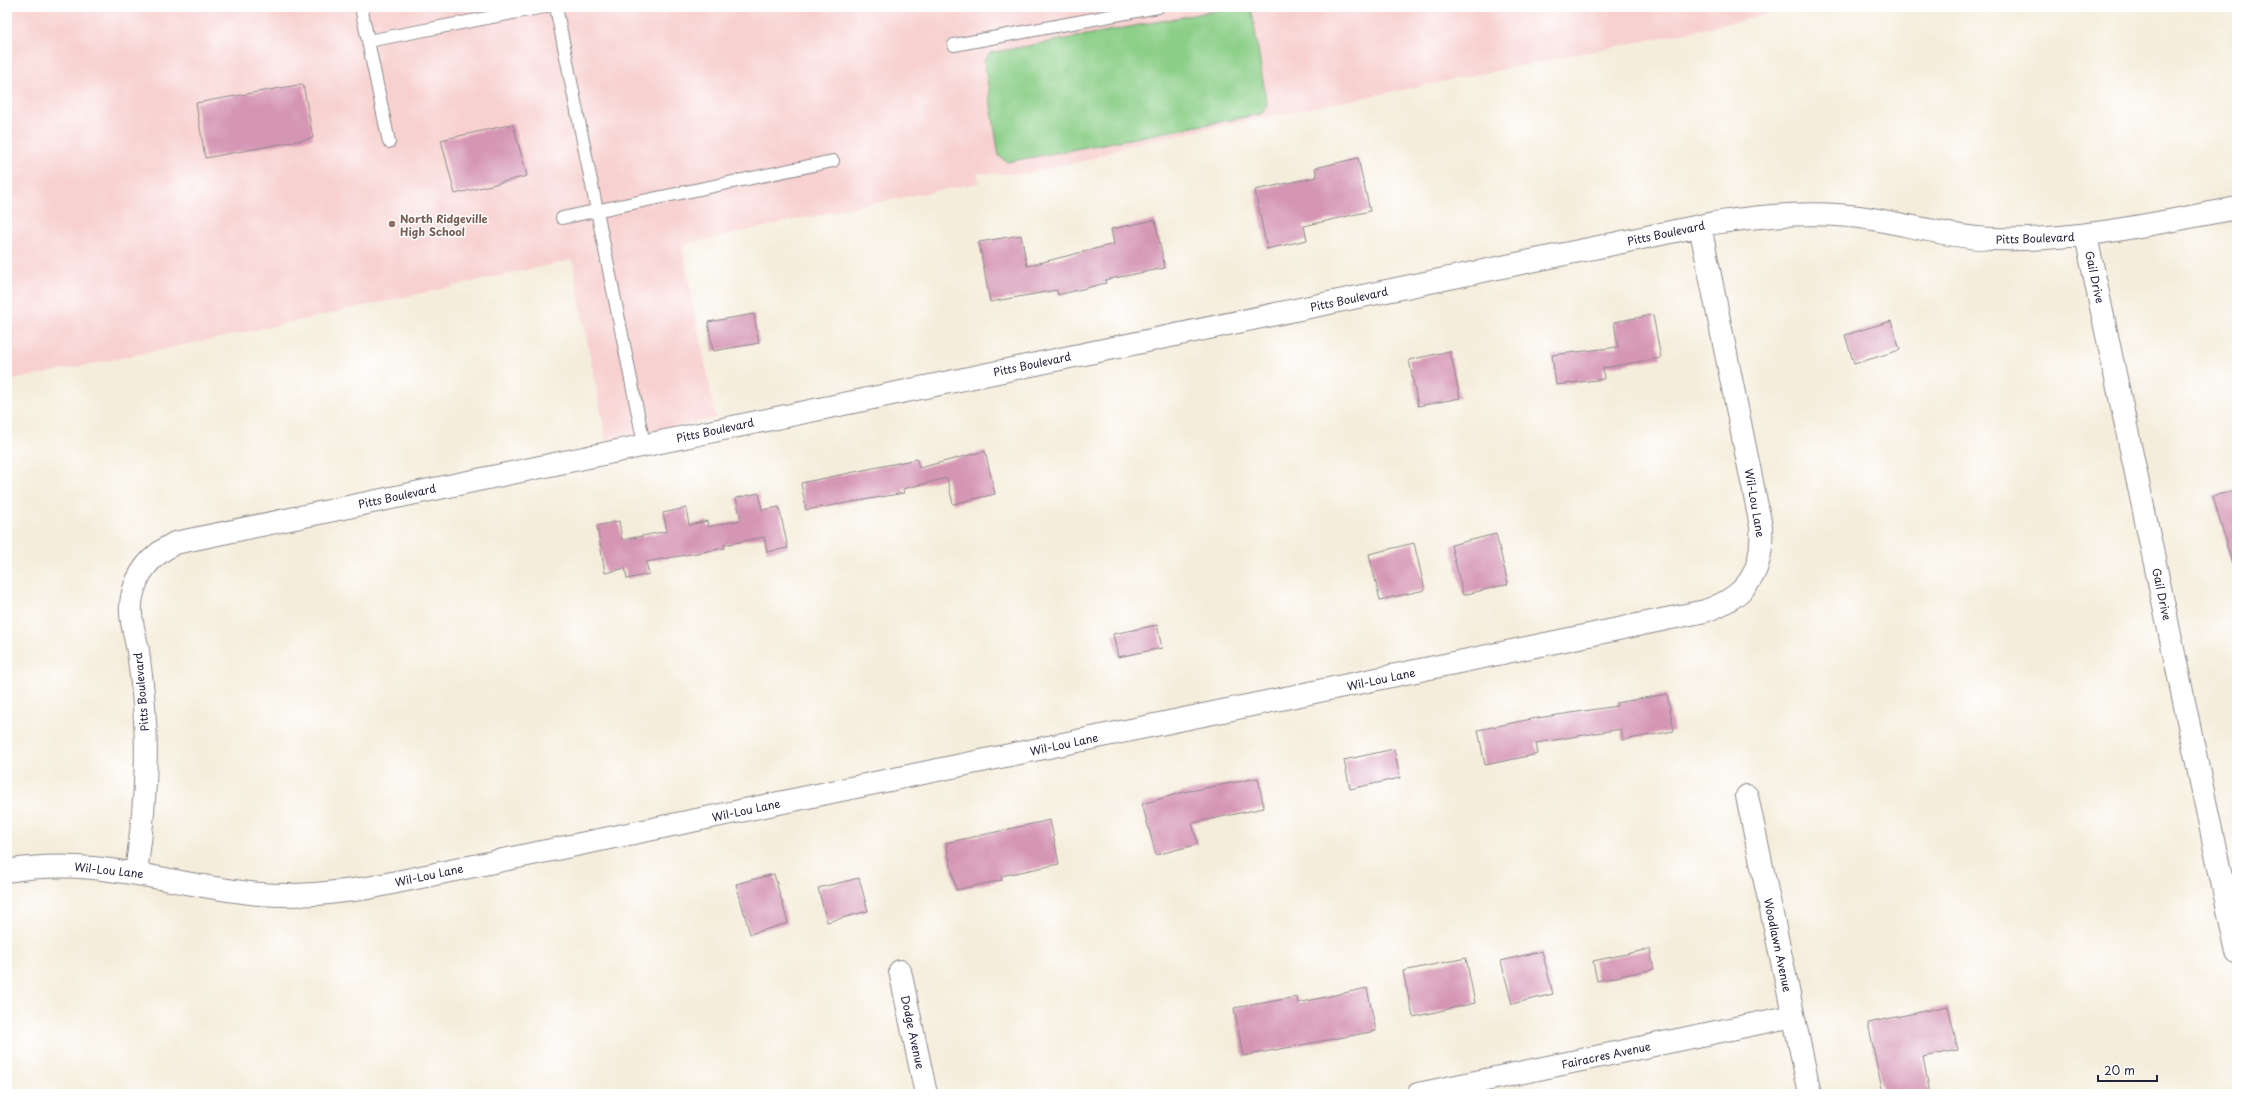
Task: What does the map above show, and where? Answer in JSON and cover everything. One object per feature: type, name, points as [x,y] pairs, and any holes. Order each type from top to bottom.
[{"type":"street","name":"Pitts Boulevard","points":[[136,872],[144,818],[146,762],[144,706],[131,617],[131,599],[136,580],[142,570],[159,552],[175,543],[187,539],[1700,226],[1754,217],[1794,214],[1825,215],[1872,219],[1950,234],[1990,239],[2031,240],[2086,236],[2237,208]]},
{"type":"street","name":"Wil-Lou Lane","points":[[7,870],[73,866],[136,872],[259,894],[322,894],[368,888],[1698,613],[1723,605],[1739,594],[1751,580],[1759,563],[1763,545],[1760,518],[1700,226]]},
{"type":"street","name":"Gail Drive","points":[[2086,236],[2237,953]]},
{"type":"street","name":"Woodlawn Avenue","points":[[1747,796],[1810,1094]]},
{"type":"street","name":"Dodge Avenue","points":[[900,971],[926,1094]]},
{"type":"street","name":"Fairacres Avenue","points":[[1418,1094],[1794,1016]]},
{"type":"lane","points":[[361,7],[389,142]]},
{"type":"lane","points":[[368,41],[544,7]]},
{"type":"lane","points":[[556,7],[644,444]]},
{"type":"lane","points":[[954,45],[1158,7]]},
{"type":"lane","points":[[562,218],[833,162]]},
{"type":"shaded area","name":"North Ridgeville High School","points":[[7,7],[1801,7],[1698,30],[1124,146],[1088,160],[1022,174],[977,173],[979,183],[873,203],[682,245],[716,418],[606,441],[572,260],[220,338],[7,381]]},
{"type":"green space","points":[[1236,7],[1245,7],[1252,12],[1267,106],[1261,114],[1007,162],[999,156],[984,61],[990,53]]},
{"type":"building","points":[[303,84],[313,138],[205,158],[196,103]]},
{"type":"building","points":[[513,124],[527,176],[455,194],[441,140]]},
{"type":"building","points":[[1358,158],[1370,211],[1304,226],[1307,240],[1267,249],[1255,190],[1317,177],[1315,168]]},
{"type":"building","points":[[1155,220],[1165,268],[1105,280],[1106,283],[1058,295],[1057,290],[990,302],[979,242],[1021,235],[1027,266],[1114,244],[1111,229]]},
{"type":"building","points":[[754,314],[759,343],[713,351],[708,322]]},
{"type":"building","points":[[1653,315],[1661,358],[1603,368],[1604,379],[1556,385],[1552,355],[1618,347],[1614,322]]},
{"type":"building","points":[[1891,321],[1900,350],[1854,364],[1845,335]]},
{"type":"building","points":[[1450,351],[1460,398],[1418,406],[1409,360]]},
{"type":"building","points":[[985,451],[995,494],[953,504],[947,478],[903,489],[904,493],[806,510],[801,483],[917,459],[919,468]]},
{"type":"building","points":[[2237,490],[2237,563],[2232,564],[2213,496]]},
{"type":"building","points":[[759,493],[762,510],[779,507],[788,548],[767,552],[764,537],[724,545],[725,548],[646,562],[649,574],[627,579],[625,568],[605,573],[597,526],[619,521],[622,540],[667,531],[663,513],[686,508],[689,525],[707,521],[708,527],[741,520],[736,498]]},
{"type":"building","points":[[1496,534],[1508,584],[1463,595],[1451,545]]},
{"type":"building","points":[[1414,543],[1425,590],[1380,600],[1369,554]]},
{"type":"building","points":[[1157,625],[1162,648],[1118,657],[1113,634]]},
{"type":"building","points":[[1667,694],[1674,731],[1623,740],[1621,729],[1536,743],[1538,754],[1485,765],[1478,730],[1531,719],[1617,706],[1616,703]]},
{"type":"building","points":[[1394,749],[1400,778],[1350,789],[1344,760]]},
{"type":"building","points":[[1258,778],[1264,808],[1192,823],[1198,844],[1156,855],[1142,804],[1184,792]]},
{"type":"building","points":[[1050,820],[1059,864],[1001,876],[1002,880],[956,890],[946,843]]},
{"type":"building","points":[[774,874],[788,923],[750,934],[736,884]]},
{"type":"building","points":[[859,878],[868,911],[827,922],[818,888]]},
{"type":"building","points":[[1650,949],[1654,969],[1597,981],[1593,961]]},
{"type":"building","points":[[1542,951],[1553,994],[1512,1004],[1501,961]]},
{"type":"building","points":[[1466,958],[1475,1003],[1413,1017],[1403,971]]},
{"type":"building","points":[[1367,988],[1376,1031],[1243,1056],[1234,1008],[1297,997],[1298,1003]]},
{"type":"building","points":[[1948,1006],[1958,1050],[1923,1057],[1930,1094],[1883,1094],[1868,1023]]},
{"type":"place","name":"North Ridgeville High School","points":[[392,224]]}]
